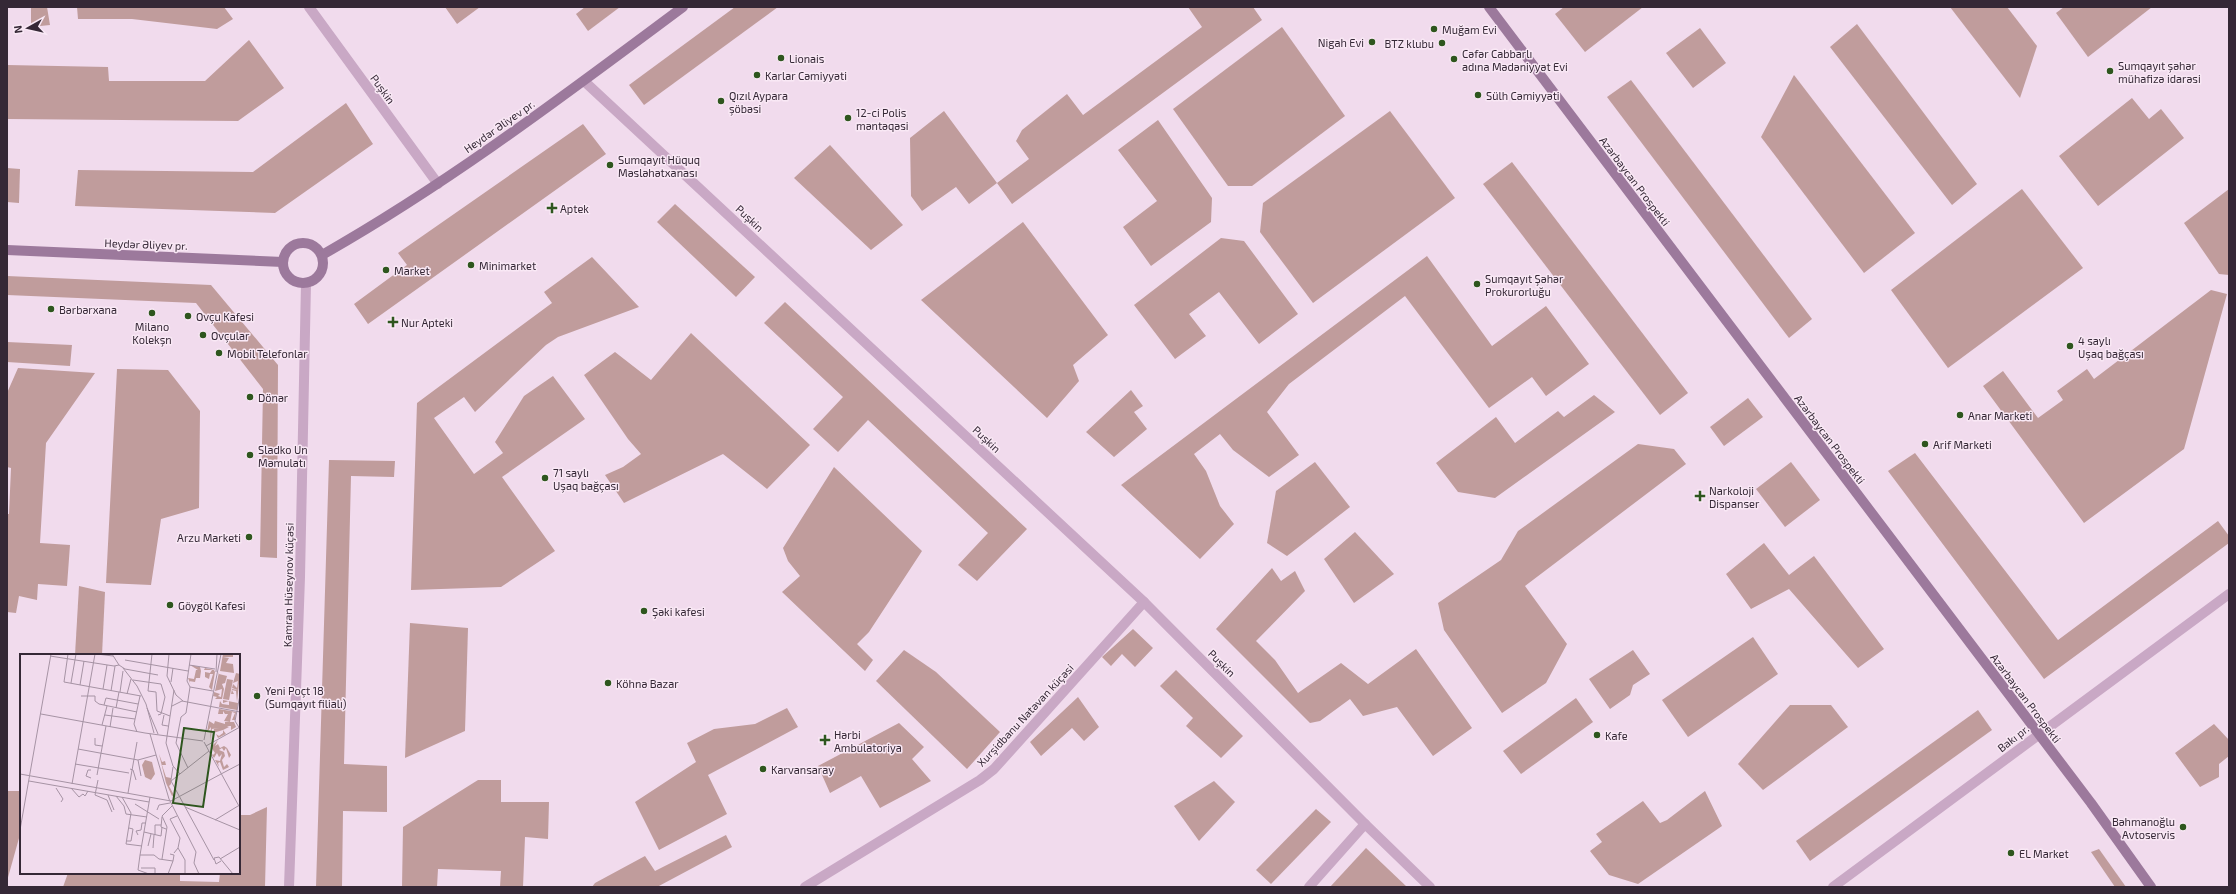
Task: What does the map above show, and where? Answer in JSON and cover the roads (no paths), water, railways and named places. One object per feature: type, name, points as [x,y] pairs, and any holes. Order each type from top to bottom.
[{"type":"street","name":"Puşkin","points":[[309,7],[438,184]]},
{"type":"street","name":"Heydər Əliyev pr.","points":[[322,255],[361,233],[438,184],[584,81],[683,7]]},
{"type":"street","name":"Azərbaycan Prospekti","points":[[1489,7],[2038,734],[2151,887]]},
{"type":"street","name":"Puşkin","points":[[584,81],[1144,602],[1365,824],[1430,887]]},
{"type":"street","points":[[300,243],[310,244],[319,250],[322,255],[321,272],[313,281],[299,283],[288,276],[283,262],[290,248],[300,243]]},
{"type":"street","name":"Heydər Əliyev pr.","points":[[7,250],[283,262]]},
{"type":"street","name":"Kamran Hüseynov küçəsi","points":[[289,887],[300,592],[306,283]]},
{"type":"street","name":"Bakı pr.","points":[[1833,887],[2229,594]]},
{"type":"street","name":"Xurşidbanu Natəvan küçəsi","points":[[805,887],[980,780],[999,763],[1144,602]]},
{"type":"street","points":[[1309,887],[1365,824]]},
{"type":"place","name":"Muğam Evi","points":[[1434,29]]},
{"type":"place","name":"Nigah Evi","points":[[1372,42]]},
{"type":"place","name":"BTZ klubu","points":[[1442,43]]},
{"type":"place","name":"Lionais","points":[[781,58]]},
{"type":"place","name":"Cəfər Cabbarlı adına Mədəniyyət Evi","points":[[1454,59]]},
{"type":"place","name":"Sumqayıt şəhər mühafizə idarəsi","points":[[2110,71]]},
{"type":"place","name":"Karlar Cəmiyyəti","points":[[757,75]]},
{"type":"place","name":"Sülh Cəmiyyəti","points":[[1478,95]]},
{"type":"place","name":"Qızıl Aypara şöbəsi","points":[[721,101]]},
{"type":"place","name":"12-ci Polis məntəqəsi","points":[[848,118]]},
{"type":"place","name":"Sumqayıt Hüquq Məsləhətxanası","points":[[610,165]]},
{"type":"place","name":"Aptek","points":[[552,208]]},
{"type":"place","name":"Minimarket","points":[[471,265]]},
{"type":"place","name":"Market","points":[[386,270]]},
{"type":"place","name":"Sumqayıt Şəhər Prokurorluğu","points":[[1477,284]]},
{"type":"place","name":"Bərbərxana","points":[[51,309]]},
{"type":"place","name":"Milano Kolekşn","points":[[152,313]]},
{"type":"place","name":"Ovçu Kafesi","points":[[188,316]]},
{"type":"place","name":"Nur Apteki","points":[[393,322]]},
{"type":"place","name":"Ovçular","points":[[203,335]]},
{"type":"place","name":"4 saylı Uşaq bağçası","points":[[2070,346]]},
{"type":"place","name":"Mobil Telefonlar","points":[[219,353]]},
{"type":"place","name":"Dönər","points":[[250,397]]},
{"type":"place","name":"Anar Marketi","points":[[1960,415]]},
{"type":"place","name":"Arif Marketi","points":[[1925,444]]},
{"type":"place","name":"Sladko Un Məmulatı","points":[[250,455]]},
{"type":"place","name":"71 saylı Uşaq bağçası","points":[[545,478]]},
{"type":"place","name":"Narkoloji Dispanser","points":[[1700,496]]},
{"type":"place","name":"Arzu Marketi","points":[[249,537]]},
{"type":"place","name":"Göygöl Kafesi","points":[[170,605]]},
{"type":"place","name":"Şəki kafesi","points":[[644,611]]},
{"type":"place","name":"Köhnə Bazar","points":[[608,683]]},
{"type":"place","name":"Yeni Poçt 18 (Sumqayıt filialı)","points":[[257,696]]},
{"type":"place","name":"Kafe","points":[[1597,735]]},
{"type":"place","name":"Hərbi Ambulatoriya","points":[[825,740]]},
{"type":"place","name":"Karvansaray","points":[[763,769]]},
{"type":"place","name":"Bəhmanoğlu Avtoservis","points":[[2183,827]]},
{"type":"place","name":"EL Market","points":[[2011,853]]}]
